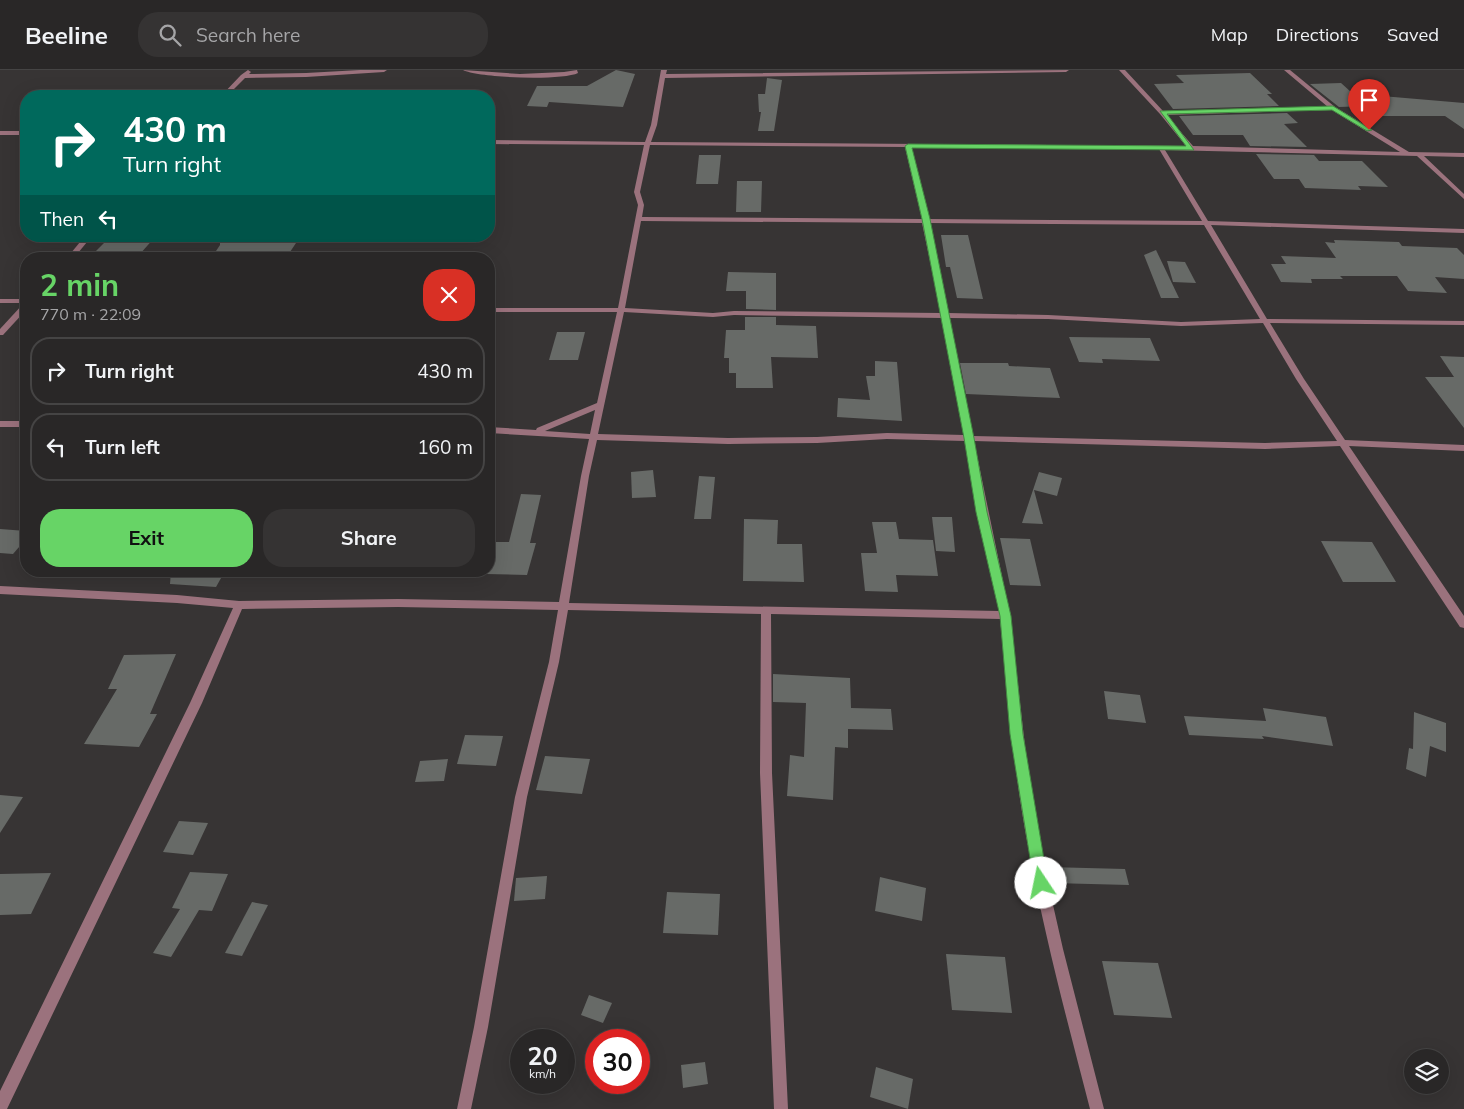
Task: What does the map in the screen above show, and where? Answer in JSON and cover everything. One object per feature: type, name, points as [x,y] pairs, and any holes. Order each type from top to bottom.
[{"type":"street","points":[[230,90],[250,70]]},
{"type":"street","points":[[243,76],[306,76],[384,70]]},
{"type":"street","points":[[466,70],[486,73],[561,74],[575,73],[574,70]]},
{"type":"street","points":[[464,1109],[483,1018],[521,797],[554,662],[600,405],[628,279],[641,205],[637,192],[647,145],[654,125],[663,73],[1066,70]]},
{"type":"street","points":[[1122,70],[1191,148]]},
{"type":"street","points":[[1287,70],[1333,108],[1408,155]]},
{"type":"street","points":[[1162,113],[1333,108]]},
{"type":"street","points":[[0,133],[20,133]]},
{"type":"street","points":[[495,142],[647,145],[1191,148],[1464,155]]},
{"type":"street","points":[[908,146],[926,219],[982,512],[1006,616],[1017,734],[1034,850],[1048,916],[1097,1109]]},
{"type":"street","points":[[1161,148],[1300,379],[1464,624]]},
{"type":"street","points":[[1420,155],[1464,197]]},
{"type":"street","points":[[638,219],[926,219],[1206,223],[1464,231]]},
{"type":"street","points":[[75,252],[84,242]]},
{"type":"street","points":[[0,300],[20,301]]},
{"type":"street","points":[[495,310],[620,310],[713,315],[734,313],[944,315],[1080,318],[1181,324],[1265,321],[1464,324]]},
{"type":"street","points":[[0,333],[20,312]]},
{"type":"street","points":[[535,432],[572,419],[600,405]]},
{"type":"street","points":[[0,424],[20,424]]},
{"type":"street","points":[[495,430],[594,437],[728,441],[817,440],[887,436],[1265,446],[1344,443],[1464,448]]},
{"type":"street","points":[[0,590],[177,599],[239,605],[398,602],[1006,616]]},
{"type":"street","points":[[0,1107],[196,703],[239,605]]},
{"type":"street","points":[[766,610],[766,773],[781,1109]]},
{"type":"building","points":[[616,70],[635,74],[623,107],[549,102],[547,107],[527,106],[537,86],[587,86]]},
{"type":"building","points":[[1250,73],[1272,94],[1267,94],[1279,106],[1173,109],[1154,84],[1184,83],[1176,75]]},
{"type":"building","points":[[767,78],[782,80],[774,131],[758,131],[761,112],[759,112],[758,94],[765,94]]},
{"type":"building","points":[[1341,83],[1351,92],[1364,91],[1370,95],[1464,103],[1464,129],[1445,116],[1381,116],[1368,106],[1339,107],[1310,84]]},
{"type":"building","points":[[1287,113],[1298,123],[1284,124],[1307,147],[1250,146],[1243,135],[1193,135],[1179,116]]},
{"type":"building","points":[[1256,154],[1314,155],[1319,161],[1362,161],[1388,187],[1358,186],[1361,190],[1305,188],[1299,179],[1274,179]]},
{"type":"building","points":[[699,155],[721,155],[718,184],[696,184]]},
{"type":"building","points":[[737,181],[762,181],[761,212],[736,212]]},
{"type":"building","points":[[941,235],[968,235],[983,299],[957,298],[950,267],[946,267]]},
{"type":"building","points":[[1334,240],[1399,242],[1402,246],[1457,248],[1464,255],[1464,279],[1435,277],[1447,293],[1408,291],[1397,276],[1340,276],[1343,279],[1311,279],[1312,283],[1281,282],[1271,264],[1286,264],[1281,256],[1336,258],[1325,242],[1335,243]]},
{"type":"building","points":[[105,242],[151,242],[142,252],[95,252]]},
{"type":"building","points":[[220,242],[297,242],[290,252],[215,252]]},
{"type":"building","points":[[1156,250],[1179,298],[1161,298],[1144,255]]},
{"type":"building","points":[[1167,261],[1185,262],[1196,283],[1173,282]]},
{"type":"building","points":[[728,272],[776,273],[776,310],[746,309],[746,291],[726,291]]},
{"type":"building","points":[[745,317],[776,317],[776,325],[816,326],[818,358],[771,357],[773,388],[736,388],[736,373],[729,373],[729,358],[724,358],[726,330],[745,330]]},
{"type":"building","points":[[557,332],[585,332],[578,360],[549,360]]},
{"type":"building","points":[[1069,337],[1150,338],[1160,361],[1102,359],[1103,363],[1079,362]]},
{"type":"building","points":[[1440,356],[1464,357],[1464,428],[1425,377],[1454,377]]},
{"type":"building","points":[[875,361],[897,362],[902,421],[837,417],[838,398],[870,400],[866,376],[875,376]]},
{"type":"building","points":[[960,363],[1008,363],[1009,366],[1050,368],[1060,398],[966,394]]},
{"type":"building","points":[[653,470],[656,497],[632,498],[631,472]]},
{"type":"building","points":[[1039,472],[1062,478],[1057,496],[1034,490],[1043,524],[1022,523]]},
{"type":"building","points":[[699,476],[715,477],[711,519],[694,519]]},
{"type":"building","points":[[521,494],[541,495],[530,543],[536,543],[527,575],[495,574],[496,542],[509,542]]},
{"type":"building","points":[[932,517],[952,517],[955,552],[936,551]]},
{"type":"building","points":[[744,519],[778,520],[777,544],[802,544],[804,582],[743,581]]},
{"type":"building","points":[[872,522],[896,522],[899,539],[933,540],[938,576],[896,575],[898,592],[865,591],[861,553],[877,553]]},
{"type":"building","points":[[0,529],[20,531],[20,546],[13,554],[0,553]]},
{"type":"building","points":[[1000,538],[1030,539],[1041,586],[1010,585]]},
{"type":"building","points":[[1321,541],[1372,542],[1396,582],[1343,582]]},
{"type":"building","points":[[171,577],[222,577],[216,587],[170,584]]},
{"type":"building","points":[[176,654],[150,714],[157,714],[139,747],[84,744],[117,689],[108,689],[124,655]]},
{"type":"building","points":[[773,674],[850,678],[851,708],[891,709],[893,730],[848,729],[848,748],[835,747],[833,800],[787,796],[790,755],[804,757],[806,703],[773,702]]},
{"type":"building","points":[[1104,691],[1140,695],[1146,723],[1108,719]]},
{"type":"building","points":[[1263,708],[1326,717],[1333,746],[1262,736],[1264,739],[1189,735],[1184,716],[1266,721]]},
{"type":"building","points":[[1414,712],[1446,723],[1446,752],[1430,746],[1426,777],[1406,769],[1409,748],[1413,749]]},
{"type":"building","points":[[465,735],[503,736],[496,766],[457,764]]},
{"type":"building","points":[[545,756],[590,759],[582,794],[536,790]]},
{"type":"building","points":[[448,759],[444,781],[415,782],[420,761]]},
{"type":"building","points":[[0,795],[23,797],[0,833]]},
{"type":"building","points":[[179,821],[208,823],[193,855],[163,852]]},
{"type":"building","points":[[1048,867],[1125,869],[1129,885],[1052,883]]},
{"type":"building","points":[[190,872],[228,874],[212,911],[199,910],[171,957],[153,953],[180,909],[172,908]]},
{"type":"building","points":[[51,873],[31,914],[0,915],[0,874]]},
{"type":"building","points":[[547,876],[545,899],[514,901],[516,878]]},
{"type":"building","points":[[880,877],[926,888],[922,921],[875,911]]},
{"type":"building","points":[[667,892],[720,894],[718,935],[663,933]]},
{"type":"building","points":[[252,902],[268,905],[242,956],[225,953]]},
{"type":"building","points":[[946,954],[1005,957],[1012,1013],[952,1010]]},
{"type":"building","points":[[1102,961],[1158,963],[1172,1018],[1114,1015]]},
{"type":"building","points":[[589,995],[612,1003],[603,1023],[581,1015]]},
{"type":"building","points":[[705,1062],[708,1084],[683,1088],[681,1065]]},
{"type":"building","points":[[876,1067],[913,1079],[908,1109],[870,1097]]},
{"type":"route","points":[[1041,883],[1034,850],[1017,734],[1006,616],[982,512],[926,219],[908,146],[1191,148],[1162,113],[1333,108],[1369,130]]}]
